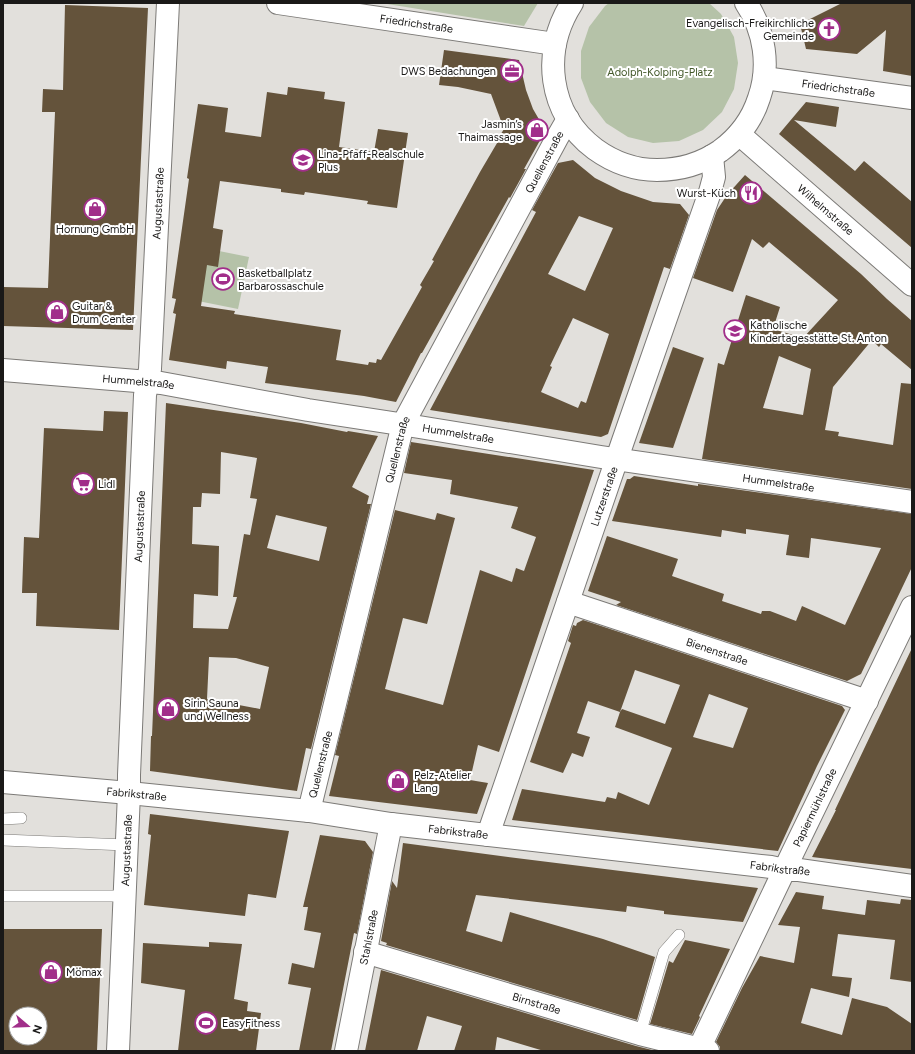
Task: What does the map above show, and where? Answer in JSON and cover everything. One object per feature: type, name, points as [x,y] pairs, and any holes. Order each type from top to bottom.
[{"type":"street","name":"Augustastraße","points":[[118,1051],[144,395],[150,370],[168,3]]},
{"type":"street","name":"Friedrichstraße","points":[[278,3],[555,44]]},
{"type":"street","points":[[572,3],[562,21],[555,44],[553,58],[555,85],[558,97],[568,120],[578,133],[602,154],[617,162],[649,170],[682,168],[712,156],[739,134],[746,124],[755,109],[762,91],[764,78],[765,61],[763,43],[754,5]]},
{"type":"street","name":"Friedrichstraße","points":[[764,78],[912,98]]},
{"type":"street","name":"Quellenstraße","points":[[309,811],[403,424],[568,120]]},
{"type":"street","name":"Wilhelmstraße","points":[[739,134],[912,285]]},
{"type":"street","name":"Lutzerstraße","points":[[488,835],[710,192],[714,177],[712,156]]},
{"type":"street","name":"Hummelstraße","points":[[3,370],[161,383],[308,410],[403,424],[617,460],[912,502]]},
{"type":"street","name":"Bienenstraße","points":[[568,602],[867,701]]},
{"type":"street","name":"Papiermühlstraße","points":[[702,1050],[785,870],[867,701],[910,618]]},
{"type":"street","name":"Fabrikstraße","points":[[3,782],[309,811],[391,824],[771,867],[785,870],[799,870],[912,886]]},
{"type":"street","name":"Stahlstraße","points":[[346,1051],[391,824]]},
{"type":"street","name":"Birnstraße","points":[[365,952],[640,1034],[702,1050]]},
{"type":"lane","points":[[3,819],[21,818]]},
{"type":"lane","points":[[3,840],[126,845]]},
{"type":"lane","points":[[3,896],[124,896]]},
{"type":"lane","points":[[640,1034],[664,952],[679,935]]},
{"type":"green space","points":[[381,3],[538,3],[524,26]]},
{"type":"green space","name":"Adolph-Kolping-Platz","points":[[609,3],[709,3],[721,14],[734,37],[738,63],[734,89],[722,112],[703,130],[679,141],[653,143],[628,137],[606,123],[590,102],[581,78],[581,51],[589,27]]},
{"type":"green space","name":"Basketballplatz Barbarossaschule","points":[[209,249],[249,257],[238,309],[198,301]]},
{"type":"building","points":[[842,3],[912,3],[912,76],[883,71],[886,30],[857,54],[806,49],[800,24]]},
{"type":"building","name":"Hornung GmbH","points":[[65,5],[148,8],[133,330],[3,326],[3,287],[48,288],[55,112],[42,112],[43,89],[63,90]]},
{"type":"building","points":[[444,50],[519,60],[526,90],[533,109],[544,128],[543,135],[524,169],[526,169],[421,353],[396,402],[364,396],[265,383],[268,367],[227,361],[226,369],[169,360],[176,314],[173,313],[176,299],[172,298],[198,104],[228,108],[225,132],[261,137],[267,92],[287,95],[288,87],[325,92],[324,99],[345,102],[339,147],[374,152],[378,129],[408,133],[397,208],[367,204],[368,201],[305,192],[304,195],[281,192],[281,189],[220,181],[213,228],[223,230],[218,267],[207,265],[201,306],[235,311],[234,314],[341,330],[336,360],[368,365],[369,362],[376,363],[377,359],[381,360],[422,287],[420,285],[434,261],[432,260],[504,129],[491,94],[458,87],[439,85]]},
{"type":"building","points":[[806,102],[839,107],[836,127],[794,120],[855,171],[864,161],[912,202],[912,248],[779,134]]},
{"type":"building","points":[[573,160],[595,178],[621,191],[653,202],[680,204],[689,215],[670,269],[664,267],[608,434],[601,437],[430,410],[536,212],[532,210],[558,163]],"holes":[[[579,216],[613,228],[585,291],[548,274]],[[573,318],[609,334],[586,403],[581,401],[578,408],[541,392],[552,367],[550,366]]]},
{"type":"building","points":[[745,175],[861,274],[912,321],[912,370],[881,344],[879,347],[872,340],[833,387],[825,430],[839,432],[838,436],[893,445],[901,383],[912,384],[912,489],[702,459],[718,363],[724,365],[746,295],[780,307],[773,329],[803,338],[838,300],[769,242],[763,248],[752,239],[733,292],[693,278],[717,210],[727,195]],"holes":[[[779,356],[811,369],[803,415],[763,408]]]},
{"type":"building","points":[[673,347],[704,358],[673,448],[639,443]]},
{"type":"building","points":[[166,403],[378,436],[352,487],[369,496],[367,504],[371,504],[311,749],[306,748],[297,791],[150,771]],"holes":[[[221,452],[257,458],[250,498],[257,499],[250,535],[244,534],[233,597],[237,597],[228,629],[193,628],[194,594],[218,596],[219,546],[192,544],[193,507],[201,507],[202,493],[220,494]],[[276,515],[327,527],[319,561],[267,548]],[[209,657],[236,658],[269,667],[260,709],[207,699]]]},
{"type":"building","name":"Lidl","points":[[104,411],[128,412],[119,630],[36,626],[37,593],[22,593],[24,537],[39,538],[44,428],[103,431]]},
{"type":"building","points":[[411,442],[594,470],[499,752],[478,745],[470,780],[488,783],[477,814],[329,796],[339,756],[335,755],[395,510],[435,520],[437,513],[455,518],[427,624],[403,618],[385,689],[443,705],[480,570],[512,582],[516,568],[524,571],[536,537],[511,528],[518,507],[450,494],[452,480],[404,473]]},
{"type":"building","points":[[634,476],[698,486],[698,484],[912,514],[912,567],[861,674],[847,681],[616,605],[621,602],[588,591],[607,536],[678,559],[672,576],[724,594],[722,601],[761,614],[762,611],[770,611],[796,621],[802,606],[845,625],[881,548],[811,538],[809,558],[786,555],[789,535],[746,529],[746,534],[722,530],[721,537],[612,521],[627,479]]},
{"type":"building","points":[[583,620],[842,706],[845,710],[817,766],[778,851],[512,820],[522,789],[605,802],[607,797],[616,799],[618,792],[649,805],[672,748],[615,727],[620,712],[588,701],[577,733],[590,737],[583,757],[572,753],[563,773],[530,762],[571,643],[568,641],[573,625],[576,626],[577,623]],"holes":[[[635,670],[680,685],[665,724],[622,709],[620,712]],[[709,694],[748,708],[733,748],[693,737]]]},
{"type":"building","points":[[912,648],[912,869],[812,857],[836,810]]},
{"type":"building","points":[[150,814],[289,831],[276,898],[248,894],[245,916],[144,905],[151,835],[148,834]]},
{"type":"building","points":[[320,835],[365,841],[373,852],[357,934],[354,933],[331,1051],[299,1051],[311,988],[288,984],[292,963],[314,968],[321,933],[304,930],[308,907],[303,907]]},
{"type":"building","points":[[403,843],[758,888],[743,922],[664,914],[664,911],[627,906],[626,912],[476,895],[466,931],[502,942],[510,912],[603,939],[655,957],[637,1020],[386,945],[387,943],[381,941],[392,881],[397,888]]},
{"type":"building","points":[[796,892],[824,896],[822,909],[865,915],[867,900],[900,904],[901,899],[912,900],[912,982],[890,979],[895,940],[838,934],[832,976],[852,978],[849,997],[811,988],[801,1023],[842,1035],[852,998],[887,1007],[912,1024],[912,1051],[720,1051],[720,1047],[716,1042],[742,988],[760,956],[794,963],[800,927],[778,925]]},
{"type":"building","name":"Mömax","points":[[3,929],[102,929],[97,1051],[3,1051]]},
{"type":"building","points":[[685,940],[730,949],[692,1034],[650,1024],[669,961],[673,963]]},
{"type":"building","points":[[209,942],[242,944],[234,999],[248,1002],[247,1011],[261,1013],[256,1051],[178,1051],[185,990],[141,983],[143,943],[209,947]]},
{"type":"building","points":[[381,970],[656,1051],[544,1051],[497,1037],[495,1051],[454,1051],[462,1026],[427,1016],[417,1051],[365,1051]]},
{"type":"place","name":"Evangelisch-Freikirchliche Gemeinde","points":[[829,29]]},
{"type":"place","name":"DWS Bedachungen","points":[[512,71]]},
{"type":"place","name":"Jasmin’s Thaimassage","points":[[537,130]]},
{"type":"place","name":"Lina-Pfaff-Realschule Plus","points":[[303,160]]},
{"type":"place","name":"Wurst-Küch","points":[[751,193]]},
{"type":"place","name":"Hornung GmbH","points":[[95,209]]},
{"type":"place","name":"Basketballplatz Barbarossaschule","points":[[223,279]]},
{"type":"place","name":"Guitar & Drum Center","points":[[57,312]]},
{"type":"place","name":"Katholische Kindertagesstätte St. Anton","points":[[735,331]]},
{"type":"place","name":"Lidl","points":[[83,484]]},
{"type":"place","name":"Sirin Sauna und Wellness","points":[[168,709]]},
{"type":"place","name":"Pelz-Atelier Lang","points":[[398,781]]},
{"type":"place","name":"Mömax","points":[[51,972]]},
{"type":"place","name":"EasyFitness","points":[[206,1023]]}]
